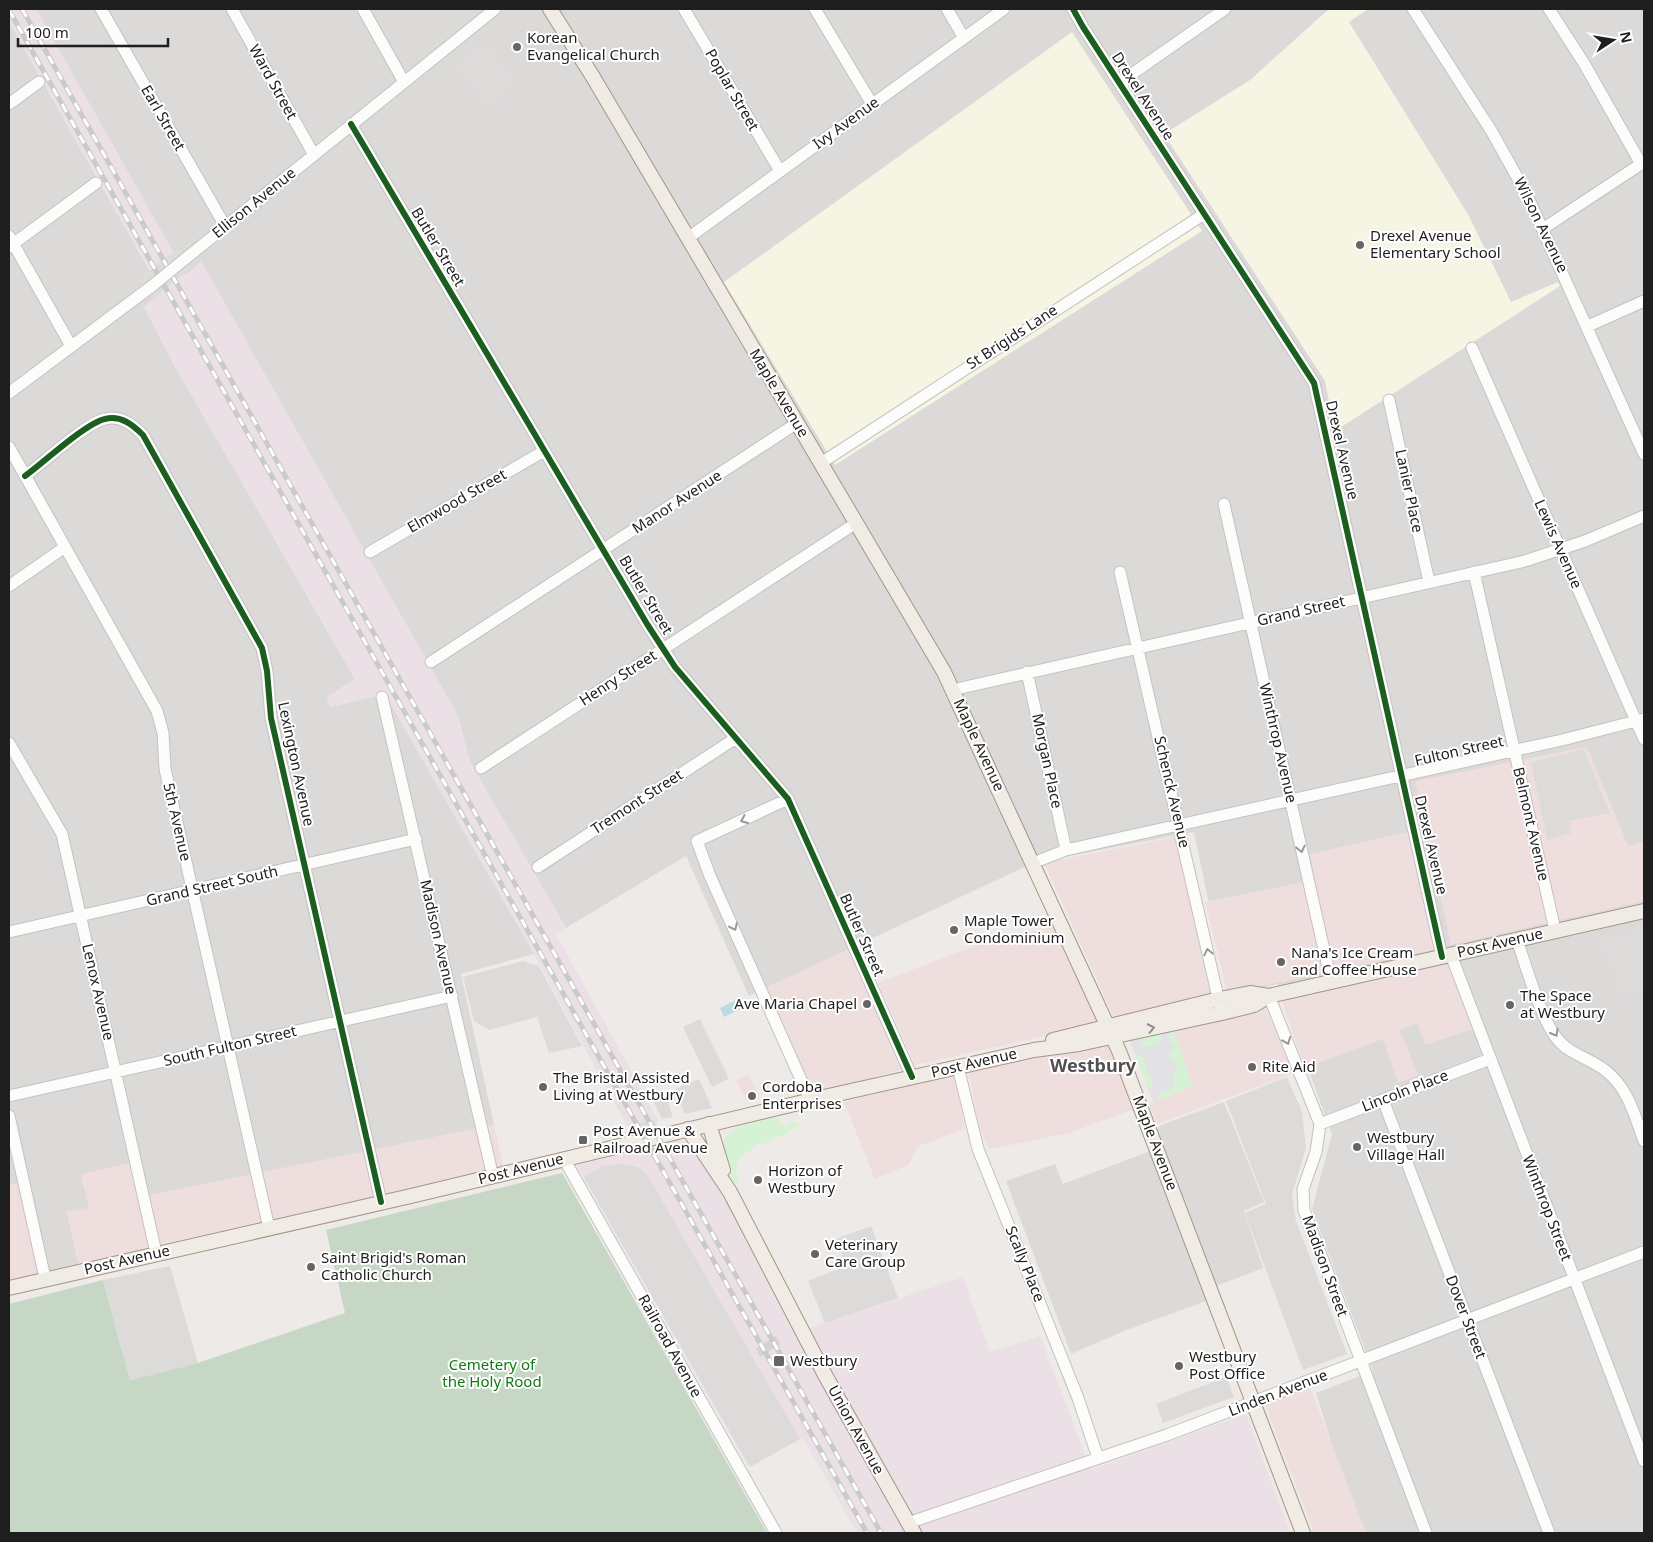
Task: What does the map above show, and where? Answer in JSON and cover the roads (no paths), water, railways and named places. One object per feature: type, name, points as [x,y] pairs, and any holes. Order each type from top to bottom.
[{"type":"main road","name":"Maple Avenue","points":[[550,9],[593,77],[944,672],[1110,1031],[1303,1533]]},
{"type":"main road","name":"Post Avenue","points":[[9,1288],[45,1278],[492,1177],[709,1124],[1034,1050],[1052,1040],[1110,1031],[1220,1006],[1254,1005],[1269,996],[1644,911]]},
{"type":"main road","name":"Union Avenue","points":[[709,1124],[730,1192]]},
{"type":"main road","name":"Union Avenue","points":[[688,1129],[730,1192],[821,1367],[911,1528]]},
{"type":"street","name":"Earl Street","points":[[101,9],[226,226]]},
{"type":"street","name":"Ward Street","points":[[232,9],[314,155]]},
{"type":"street","points":[[363,9],[404,82]]},
{"type":"street","name":"Ellison Avenue","points":[[9,393],[152,286],[495,9]]},
{"type":"street","name":"Poplar Street","points":[[684,9],[780,171]]},
{"type":"street","points":[[815,9],[872,104]]},
{"type":"street","points":[[947,9],[964,38]]},
{"type":"street","name":"Ivy Avenue","points":[[688,238],[1004,9]]},
{"type":"street","name":"Drexel Avenue","points":[[1073,9],[1314,383],[1403,776],[1447,956]]},
{"type":"street","points":[[1119,83],[1225,9]]},
{"type":"street","name":"Wilson Avenue","points":[[1413,9],[1492,132],[1544,228],[1644,454]]},
{"type":"street","points":[[1544,228],[1643,163],[1585,64],[1549,9]]},
{"type":"street","points":[[9,104],[39,82]]},
{"type":"street","name":"Butler Street","points":[[351,124],[544,451],[675,667],[788,799],[912,1077]]},
{"type":"street","points":[[70,346],[10,242],[96,183]]},
{"type":"street","name":"St Brigids Lane","points":[[821,463],[1204,214]]},
{"type":"street","points":[[1588,326],[1644,301]]},
{"type":"street","name":"Lewis Avenue","points":[[1472,348],[1561,549],[1640,720],[1644,739]]},
{"type":"street","name":"Lanier Place","points":[[1389,400],[1429,582]]},
{"type":"street","name":"Lexington Avenue","points":[[25,476],[95,422],[106,418],[127,421],[143,435],[262,648],[267,672],[271,718],[381,1202]]},
{"type":"street","name":"Manor Avenue","points":[[431,662],[797,424]]},
{"type":"street","name":"5th Avenue","points":[[9,447],[157,711],[162,733],[165,769],[269,1228]]},
{"type":"street","name":"Elmwood Street","points":[[370,552],[544,451]]},
{"type":"street","name":"Winthrop Avenue","points":[[1224,504],[1331,982]]},
{"type":"street","name":"Grand Street","points":[[952,690],[1525,561],[1561,549],[1644,516]]},
{"type":"street","name":"Henry Street","points":[[480,768],[856,523]]},
{"type":"street","points":[[9,586],[65,547]]},
{"type":"street","name":"Schenck Avenue","points":[[1120,572],[1139,647],[1220,1006]]},
{"type":"street","name":"Belmont Avenue","points":[[1474,572],[1555,930]]},
{"type":"street","name":"Morgan Place","points":[[1027,672],[1066,850]]},
{"type":"street","name":"Madison Avenue","points":[[382,697],[492,1177]]},
{"type":"street","name":"Fulton Street","points":[[1033,863],[1066,850],[1515,751],[1640,720]]},
{"type":"street","name":"Tremont Street","points":[[538,867],[736,738]]},
{"type":"street","name":"Lenox Avenue","points":[[9,743],[62,834],[156,1253]]},
{"type":"street","points":[[788,799],[697,841],[713,882],[811,1102]]},
{"type":"street","name":"Grand Street South","points":[[9,932],[416,839]]},
{"type":"street","points":[[1517,940],[1554,1035],[1572,1054],[1597,1065],[1617,1082],[1627,1096],[1644,1141]]},
{"type":"street","name":"Winthrop Street","points":[[1447,956],[1490,1059],[1644,1462]]},
{"type":"street","name":"South Fulton Street","points":[[9,1096],[452,996]]},
{"type":"street","name":"Madison Street","points":[[1269,996],[1320,1124],[1316,1152],[1303,1188],[1304,1210],[1426,1533]]},
{"type":"street","name":"Lincoln Place","points":[[1320,1124],[1490,1059]]},
{"type":"street","name":"Scally Place","points":[[958,1067],[978,1149],[1080,1402],[1098,1458]]},
{"type":"street","name":"Dover Street","points":[[1383,1100],[1549,1533]]},
{"type":"street","points":[[9,1116],[45,1278]]},
{"type":"street","name":"Railroad Avenue","points":[[564,1159],[776,1533]]},
{"type":"street","name":"Linden Avenue","points":[[911,1528],[1253,1402],[1644,1252]]},
{"type":"water","points":[[738,999],[742,1008],[724,1017],[720,1008]]},
{"type":"railway","points":[[22,9],[881,1533]]},
{"type":"railway","points":[[9,10],[867,1533]]},
{"type":"place","name":"Korean Evangelical Church","points":[[517,47]]},
{"type":"place","name":"Drexel Avenue Elementary School","points":[[1360,245]]},
{"type":"place","name":"Maple Tower Condominium","points":[[954,930]]},
{"type":"place","name":"Nana's Ice Cream and Coffee House","points":[[1281,962]]},
{"type":"place","name":"Ave Maria Chapel","points":[[867,1004]]},
{"type":"place","name":"The Space at Westbury","points":[[1510,1005]]},
{"type":"place","name":"Rite Aid","points":[[1252,1067]]},
{"type":"place","name":"The Bristal Assisted Living at Westbury","points":[[543,1087]]},
{"type":"place","name":"Cordoba Enterprises","points":[[752,1096]]},
{"type":"place","name":"Post Avenue & Railroad Avenue","points":[[583,1140]]},
{"type":"place","name":"Westbury Village Hall","points":[[1357,1147]]},
{"type":"place","name":"Horizon of Westbury","points":[[758,1180]]},
{"type":"place","name":"Veterinary Care Group","points":[[815,1254]]},
{"type":"place","name":"Saint Brigid's Roman Catholic Church","points":[[311,1267]]},
{"type":"place","name":"Westbury","points":[[779,1361]]},
{"type":"place","name":"Westbury Post Office","points":[[1179,1366]]},
{"type":"district","name":"Westbury","points":[[1093,1066]]},
{"type":"park label","name":"Cemetery of the Holy Rood","points":[[492,1374]]}]
